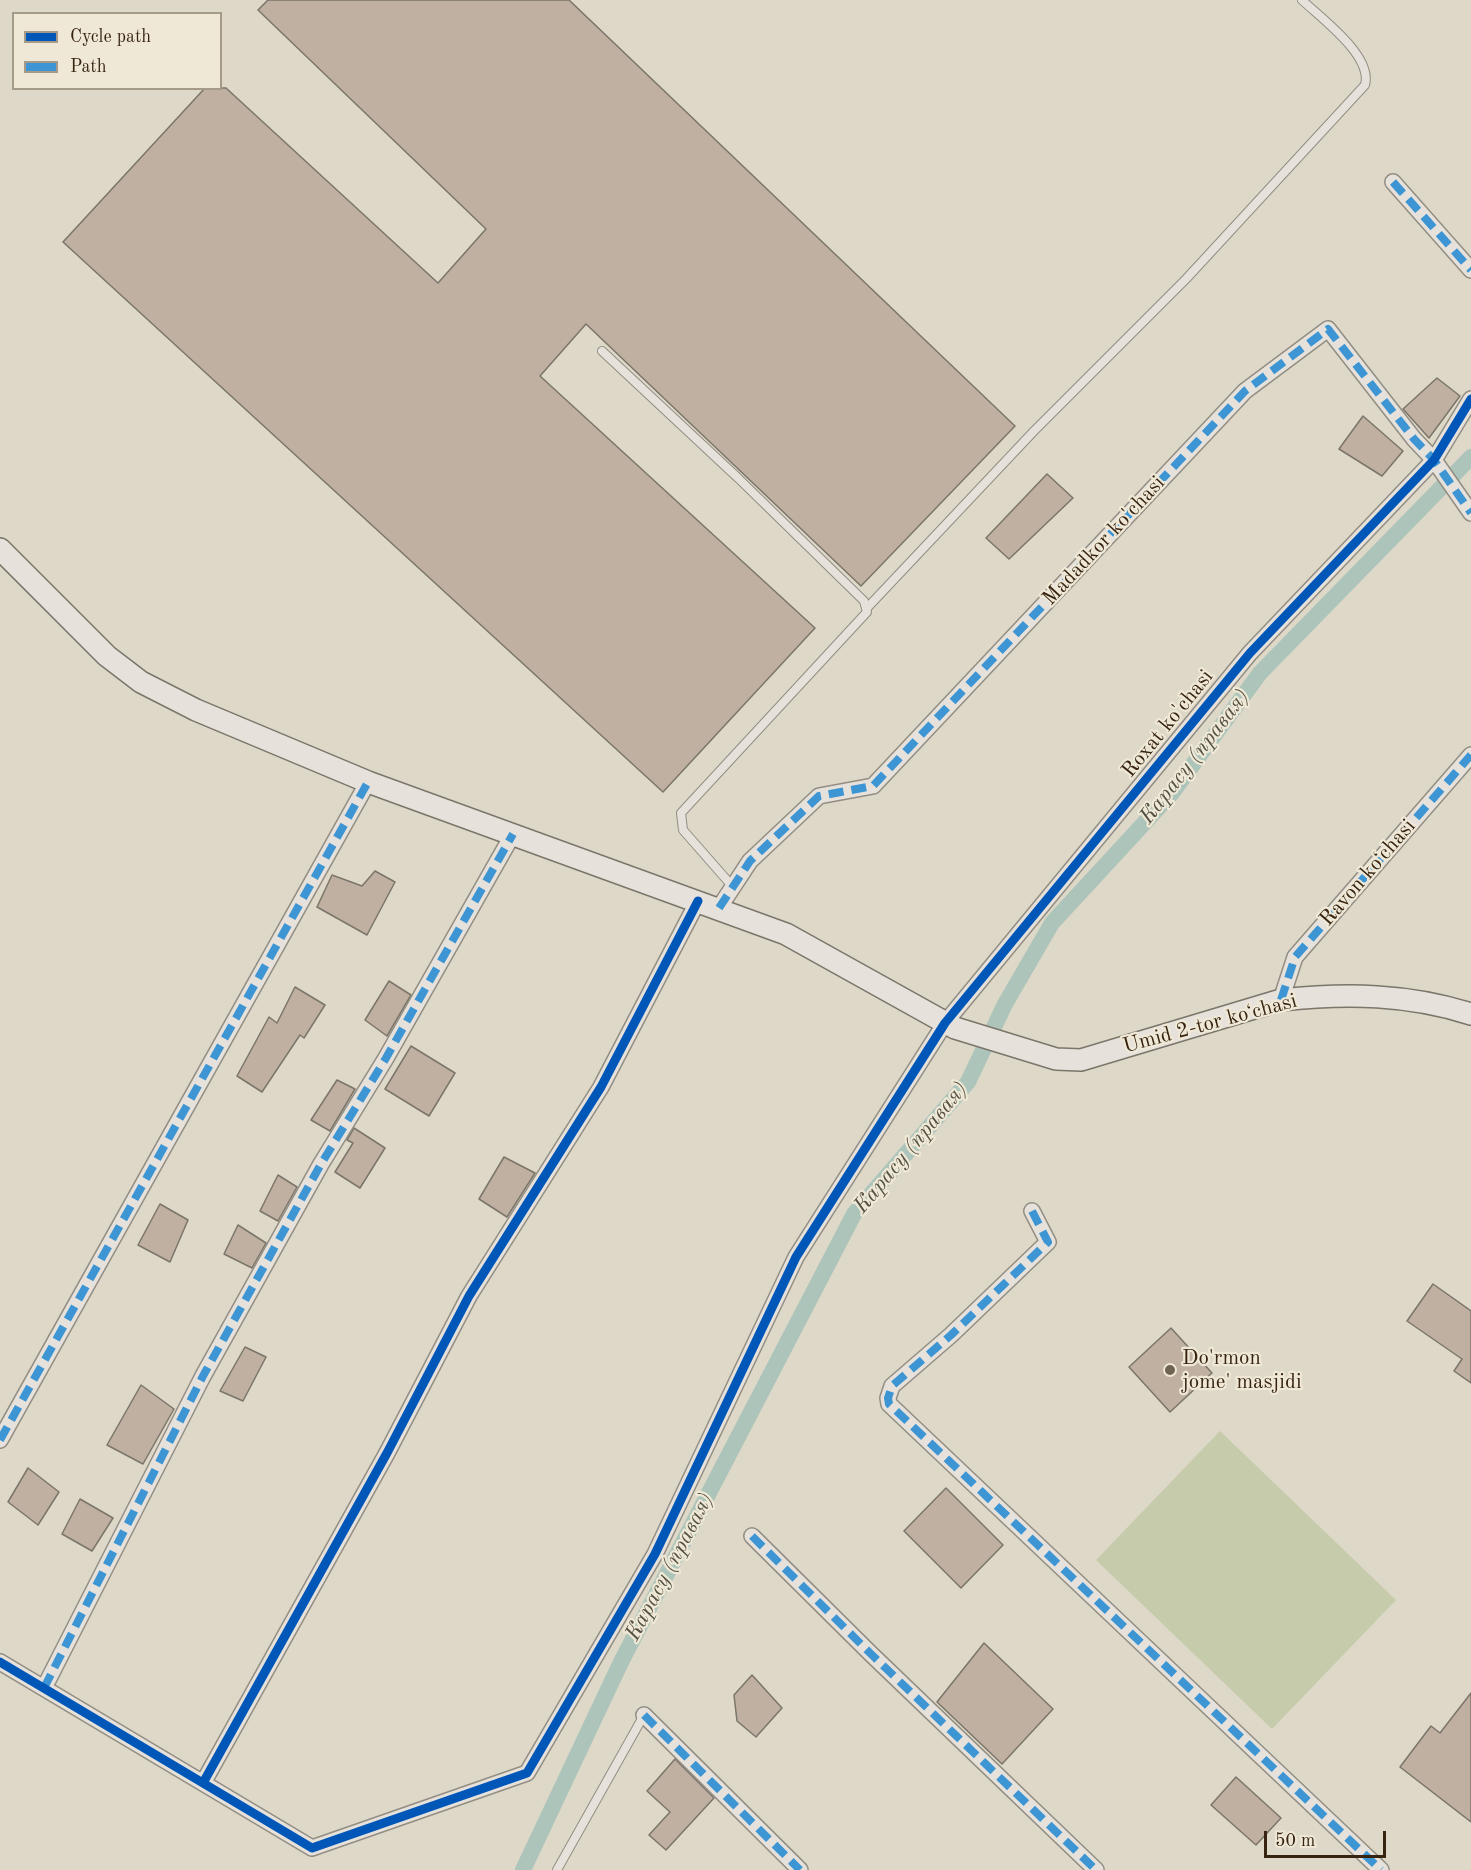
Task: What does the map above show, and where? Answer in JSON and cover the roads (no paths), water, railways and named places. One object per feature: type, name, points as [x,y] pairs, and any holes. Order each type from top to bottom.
[{"type":"main road","name":"Umid 2-tor koʻchasi","points":[[0,549],[107,656],[141,682],[196,711],[368,782],[786,934],[817,949],[950,1025],[1022,1050],[1056,1059],[1089,1059],[1281,1000],[1344,995],[1375,996],[1442,1005],[1471,1014]]},
{"type":"street","points":[[1393,182],[1471,270]]},
{"type":"street","name":"Madadkor ko'chasi","points":[[719,908],[750,861],[819,795],[873,786],[1245,391],[1328,329],[1434,460],[1468,509]]},
{"type":"street","name":"Roxat ko'chasi","points":[[203,1783],[312,1848],[527,1773],[655,1554],[796,1257],[950,1025],[1250,653],[1434,460],[1471,399]]},
{"type":"street","name":"Ravon koʻchasi","points":[[1281,1000],[1295,957],[1471,755]]},
{"type":"street","points":[[0,1440],[368,782]]},
{"type":"street","points":[[45,1688],[203,1376],[321,1164],[386,1058],[513,834]]},
{"type":"street","points":[[0,1662],[203,1783],[387,1454],[469,1296],[601,1087],[698,901]]},
{"type":"street","points":[[1032,1211],[1048,1242],[951,1335],[892,1386],[888,1398],[889,1404],[1381,1870]]},
{"type":"street","points":[[752,1536],[1096,1870]]},
{"type":"street","points":[[644,1715],[800,1870]]},
{"type":"lane","points":[[733,887],[682,830],[681,813],[867,612],[867,608],[1034,431],[1186,279],[1365,85],[1366,79],[1359,54],[1302,0]]},
{"type":"lane","points":[[602,351],[738,478],[864,601],[867,608]]},
{"type":"lane","points":[[557,1870],[644,1715]]},
{"type":"waterway","name":"Карасу (правая)","points":[[523,1870],[621,1662],[854,1214],[968,1082],[1005,1004],[1052,923],[1172,793],[1260,673],[1471,457]]},
{"type":"place","name":"Do'rmon jome' masjidi","points":[[1170,1370]]}]
